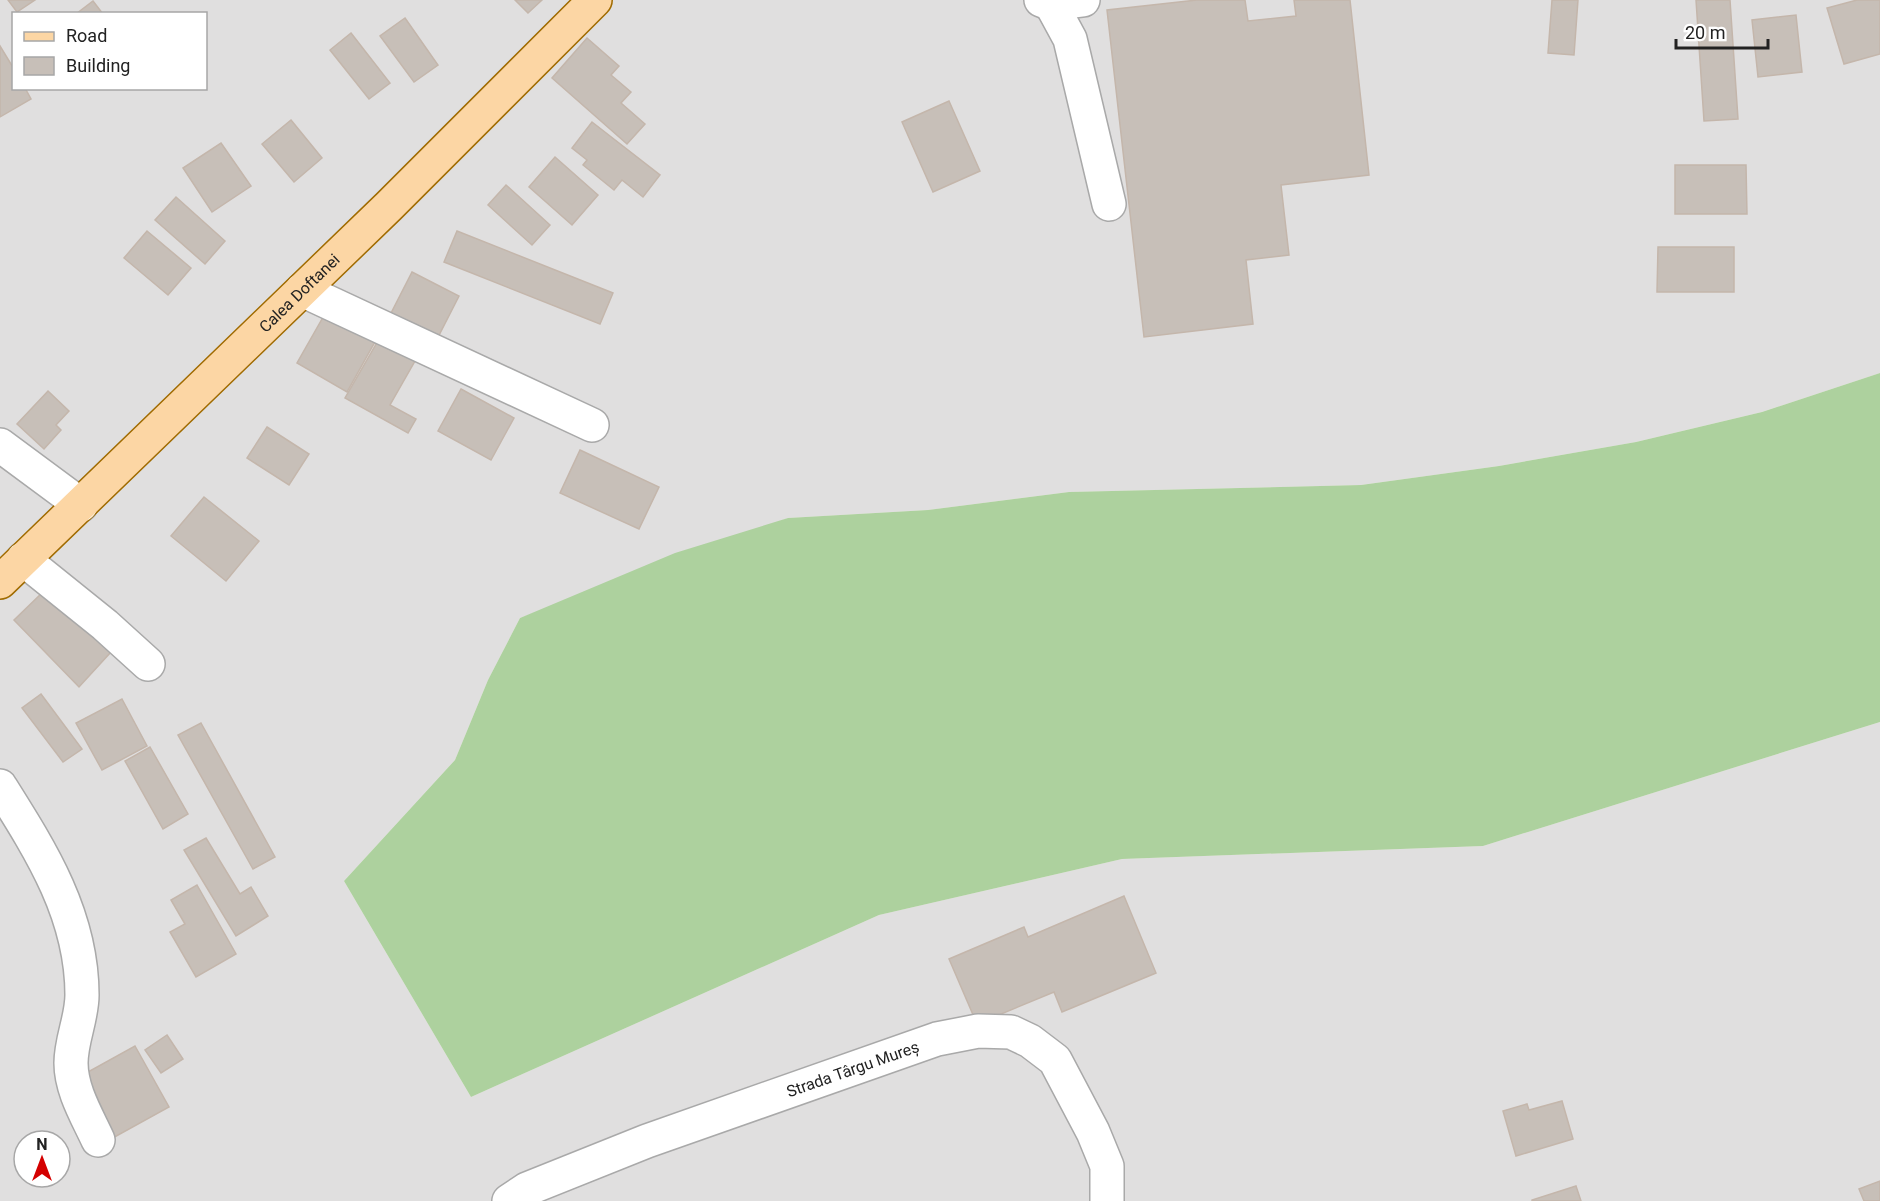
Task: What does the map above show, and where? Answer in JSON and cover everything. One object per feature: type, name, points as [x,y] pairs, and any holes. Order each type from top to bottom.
[{"type":"main road","name":"Calea Doftanei","points":[[0,582],[302,290],[595,0]]},
{"type":"street","points":[[1083,0],[1046,2],[1070,39],[1110,204]]},
{"type":"street","points":[[302,290],[592,425]]},
{"type":"street","points":[[0,445],[81,505]]},
{"type":"street","points":[[23,559],[105,625],[148,664]]},
{"type":"street","points":[[0,786],[60,887],[75,935],[82,996],[71,1061],[73,1082],[98,1140]]},
{"type":"street","name":"Strada Târgu Mureș","points":[[509,1201],[527,1189],[647,1141],[937,1039],[978,1031],[1011,1032],[1030,1041],[1055,1060],[1093,1132],[1107,1166],[1107,1201]]},
{"type":"shaded area","points":[[0,0],[1880,0],[1880,373],[1762,412],[1636,442],[1499,466],[1361,485],[1069,492],[928,510],[788,518],[520,618],[488,680],[455,760],[344,881],[471,1097],[879,915],[1122,859],[1483,846],[1880,722],[1880,1201],[0,1201]]},
{"type":"green space","points":[[1880,373],[1880,722],[1483,846],[1122,859],[879,915],[471,1097],[344,881],[455,760],[488,680],[520,618],[675,553],[788,518],[928,510],[1069,492],[1361,485],[1499,466],[1636,442],[1762,412]]},
{"type":"building","points":[[8,0],[35,0],[17,12]]},
{"type":"building","points":[[515,0],[542,0],[528,13]]},
{"type":"building","points":[[1197,0],[1245,0],[1248,21],[1296,16],[1294,0],[1350,0],[1369,175],[1281,185],[1289,255],[1246,260],[1253,324],[1144,337],[1107,10]]},
{"type":"building","points":[[1552,0],[1578,0],[1574,55],[1548,53]]},
{"type":"building","points":[[1696,0],[1730,0],[1738,119],[1704,121]]},
{"type":"building","points":[[1857,0],[1880,0],[1880,54],[1844,64],[1827,8]]},
{"type":"building","points":[[93,1],[101,12],[79,12]]},
{"type":"building","points":[[1796,15],[1802,72],[1758,77],[1752,20]]},
{"type":"building","points":[[405,18],[438,65],[414,82],[380,36]]},
{"type":"building","points":[[351,33],[390,83],[369,99],[330,50]]},
{"type":"building","points":[[587,38],[619,66],[611,75],[631,92],[621,103],[645,124],[627,144],[552,78]]},
{"type":"building","points":[[0,46],[12,66],[12,90],[26,90],[31,99],[0,117]]},
{"type":"building","points":[[949,101],[980,171],[933,192],[902,122]]},
{"type":"building","points":[[291,120],[322,158],[294,182],[262,144]]},
{"type":"building","points":[[592,122],[660,175],[643,197],[622,180],[614,190],[583,165],[587,160],[572,148]]},
{"type":"building","points":[[221,143],[251,186],[212,212],[183,168]]},
{"type":"building","points":[[555,157],[598,195],[572,225],[529,187]]},
{"type":"building","points":[[1675,165],[1746,165],[1747,214],[1675,214]]},
{"type":"building","points":[[506,185],[550,225],[532,245],[488,205]]},
{"type":"building","points":[[176,197],[225,241],[205,264],[155,220]]},
{"type":"building","points":[[147,231],[191,268],[168,295],[124,258]]},
{"type":"building","points":[[457,231],[613,293],[600,324],[444,262]]},
{"type":"building","points":[[1658,247],[1734,247],[1734,292],[1657,292]]},
{"type":"building","points":[[412,272],[459,296],[433,347],[386,323]]},
{"type":"building","points":[[326,312],[376,340],[347,392],[297,363]]},
{"type":"building","points":[[379,339],[415,361],[390,405],[416,419],[408,433],[345,398]]},
{"type":"building","points":[[461,389],[514,418],[491,460],[438,431]]},
{"type":"building","points":[[48,391],[69,411],[56,425],[61,430],[44,449],[17,424]]},
{"type":"building","points":[[267,427],[309,454],[289,485],[247,458]]},
{"type":"building","points":[[580,450],[659,487],[639,529],[560,493]]},
{"type":"building","points":[[204,497],[259,541],[226,581],[171,536]]},
{"type":"building","points":[[44,591],[111,652],[79,687],[14,620]]},
{"type":"building","points":[[41,694],[82,749],[63,762],[22,708]]},
{"type":"building","points":[[122,699],[147,746],[102,770],[76,723]]},
{"type":"building","points":[[201,723],[275,857],[253,869],[178,735]]},
{"type":"building","points":[[150,747],[188,814],[163,829],[125,761]]},
{"type":"building","points":[[206,838],[240,894],[251,887],[268,916],[236,936],[184,850]]},
{"type":"building","points":[[197,885],[236,954],[196,977],[170,932],[185,924],[171,900]]},
{"type":"building","points":[[1124,896],[1156,973],[1062,1012],[1054,992],[977,1024],[949,959],[1024,927],[1028,937]]},
{"type":"building","points":[[167,1035],[183,1059],[161,1073],[145,1050]]},
{"type":"building","points":[[135,1046],[169,1107],[111,1139],[77,1078]]},
{"type":"building","points":[[1562,1101],[1573,1139],[1516,1156],[1503,1111],[1527,1104],[1529,1110]]},
{"type":"building","points":[[1880,1181],[1880,1201],[1864,1201],[1859,1189]]},
{"type":"building","points":[[1576,1186],[1581,1201],[1532,1201],[1532,1200]]}]
